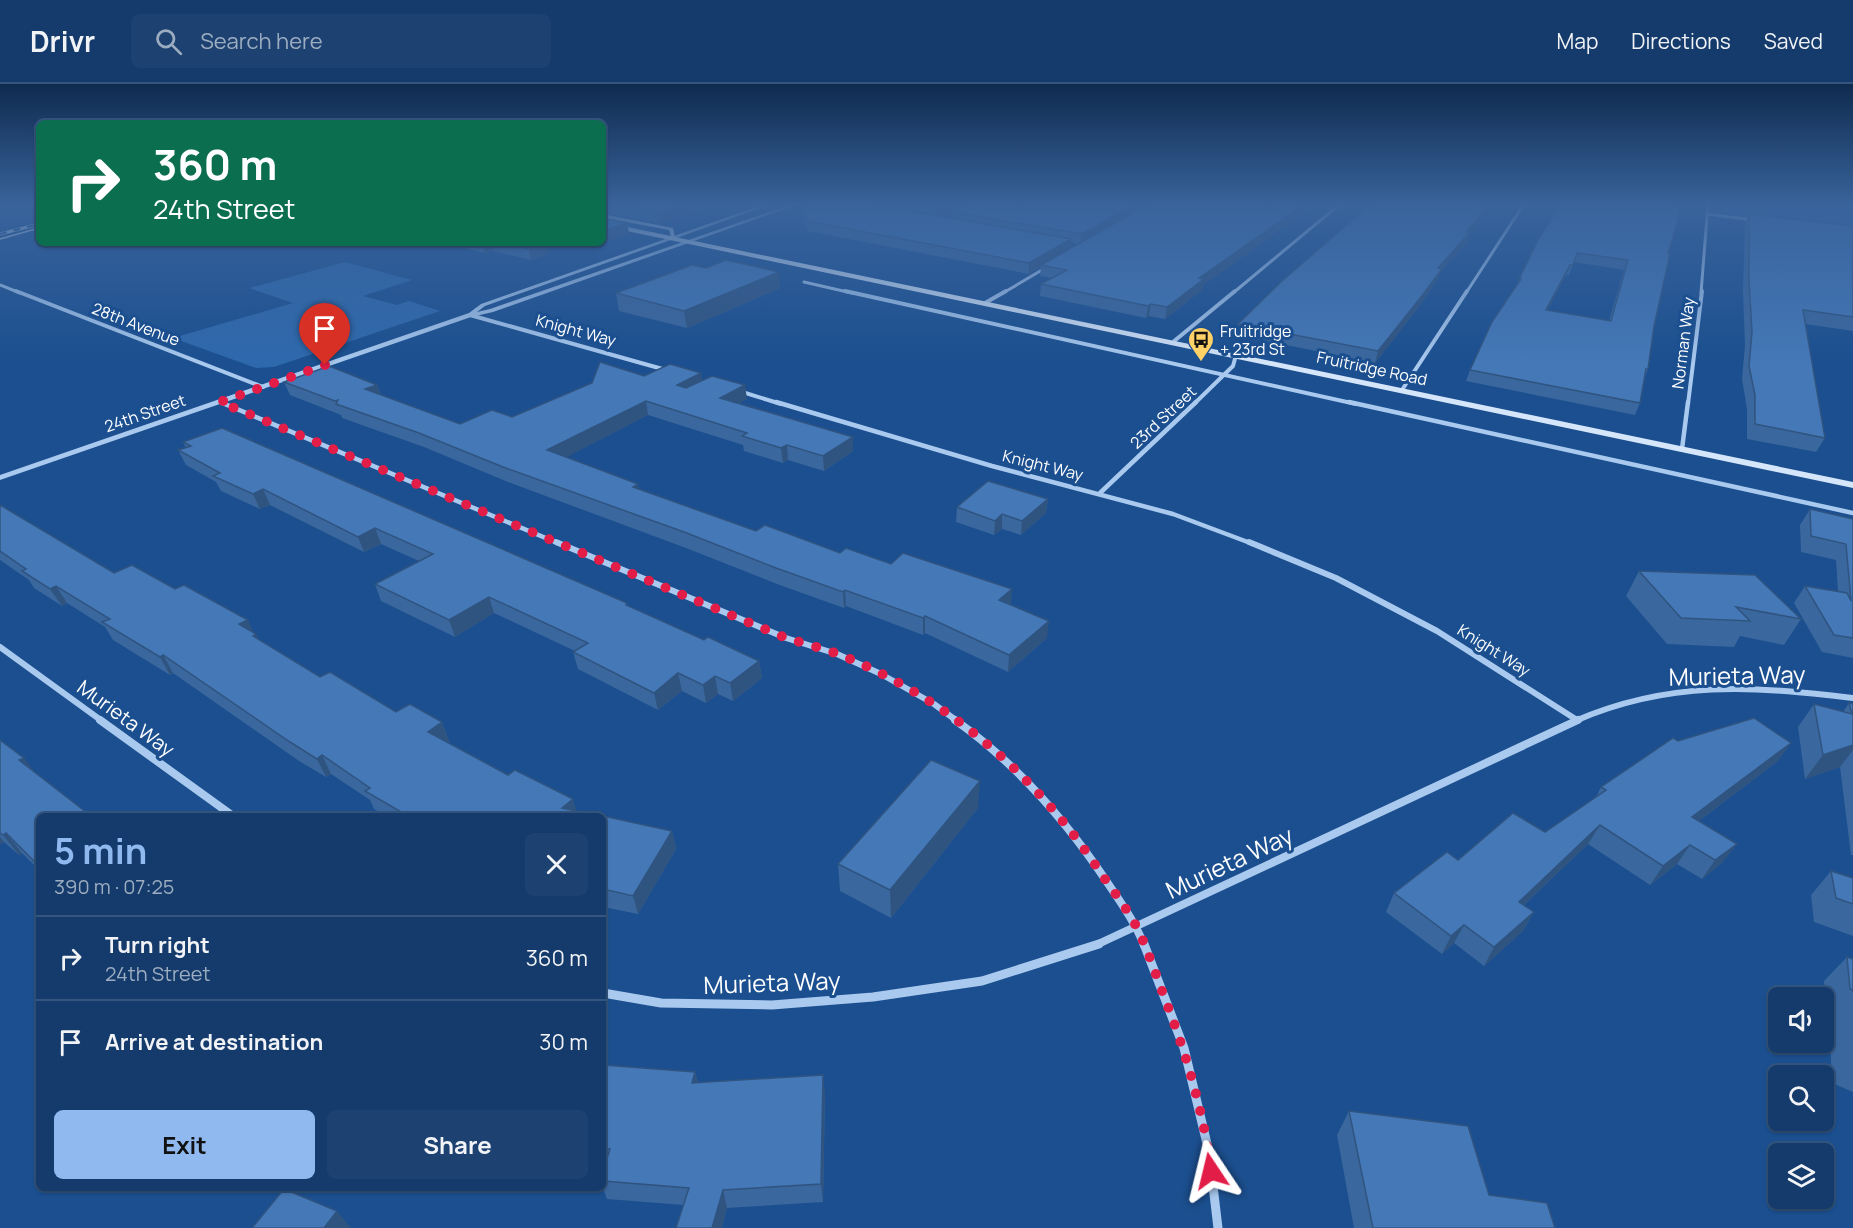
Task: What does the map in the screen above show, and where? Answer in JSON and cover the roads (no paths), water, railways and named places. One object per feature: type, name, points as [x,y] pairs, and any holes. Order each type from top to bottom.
[{"type":"main road","name":"Fruitridge Road","points":[[769,257],[1853,484]]},
{"type":"street","name":"24th Street","points":[[470,315],[483,305],[617,257]]},
{"type":"street","name":"24th Street","points":[[0,478],[470,315],[491,311],[644,257]]},
{"type":"street","points":[[1173,342],[1275,257]]},
{"type":"street","points":[[1402,390],[1489,257]]},
{"type":"street","name":"Norman Way","points":[[1682,449],[1700,314],[1704,257]]},
{"type":"street","points":[[985,303],[1054,263]]},
{"type":"street","points":[[804,282],[1853,513]]},
{"type":"street","name":"28th Avenue","points":[[0,285],[263,387]]},
{"type":"street","name":"Knight Way","points":[[470,315],[673,372]]},
{"type":"street","name":"23rd Street","points":[[1100,493],[1233,366],[1236,355]]},
{"type":"street","name":"Knight Way","points":[[730,389],[992,466],[1173,514],[1262,547],[1336,578],[1437,631],[1577,720]]},
{"type":"street","points":[[220,402],[786,638],[837,654],[881,674],[925,699],[978,736],[1028,780],[1080,841],[1137,927],[1184,1048],[1209,1152],[1218,1228]]},
{"type":"street","name":"Murieta Way","points":[[0,647],[229,813]]},
{"type":"street","name":"Murieta Way","points":[[606,994],[661,1003],[772,1005],[873,997],[982,981],[1092,947],[1577,720],[1648,696],[1694,690],[1787,690],[1853,698]]},
{"type":"place","name":"Fruitridge + 23rd St","points":[[1201,363]]}]
